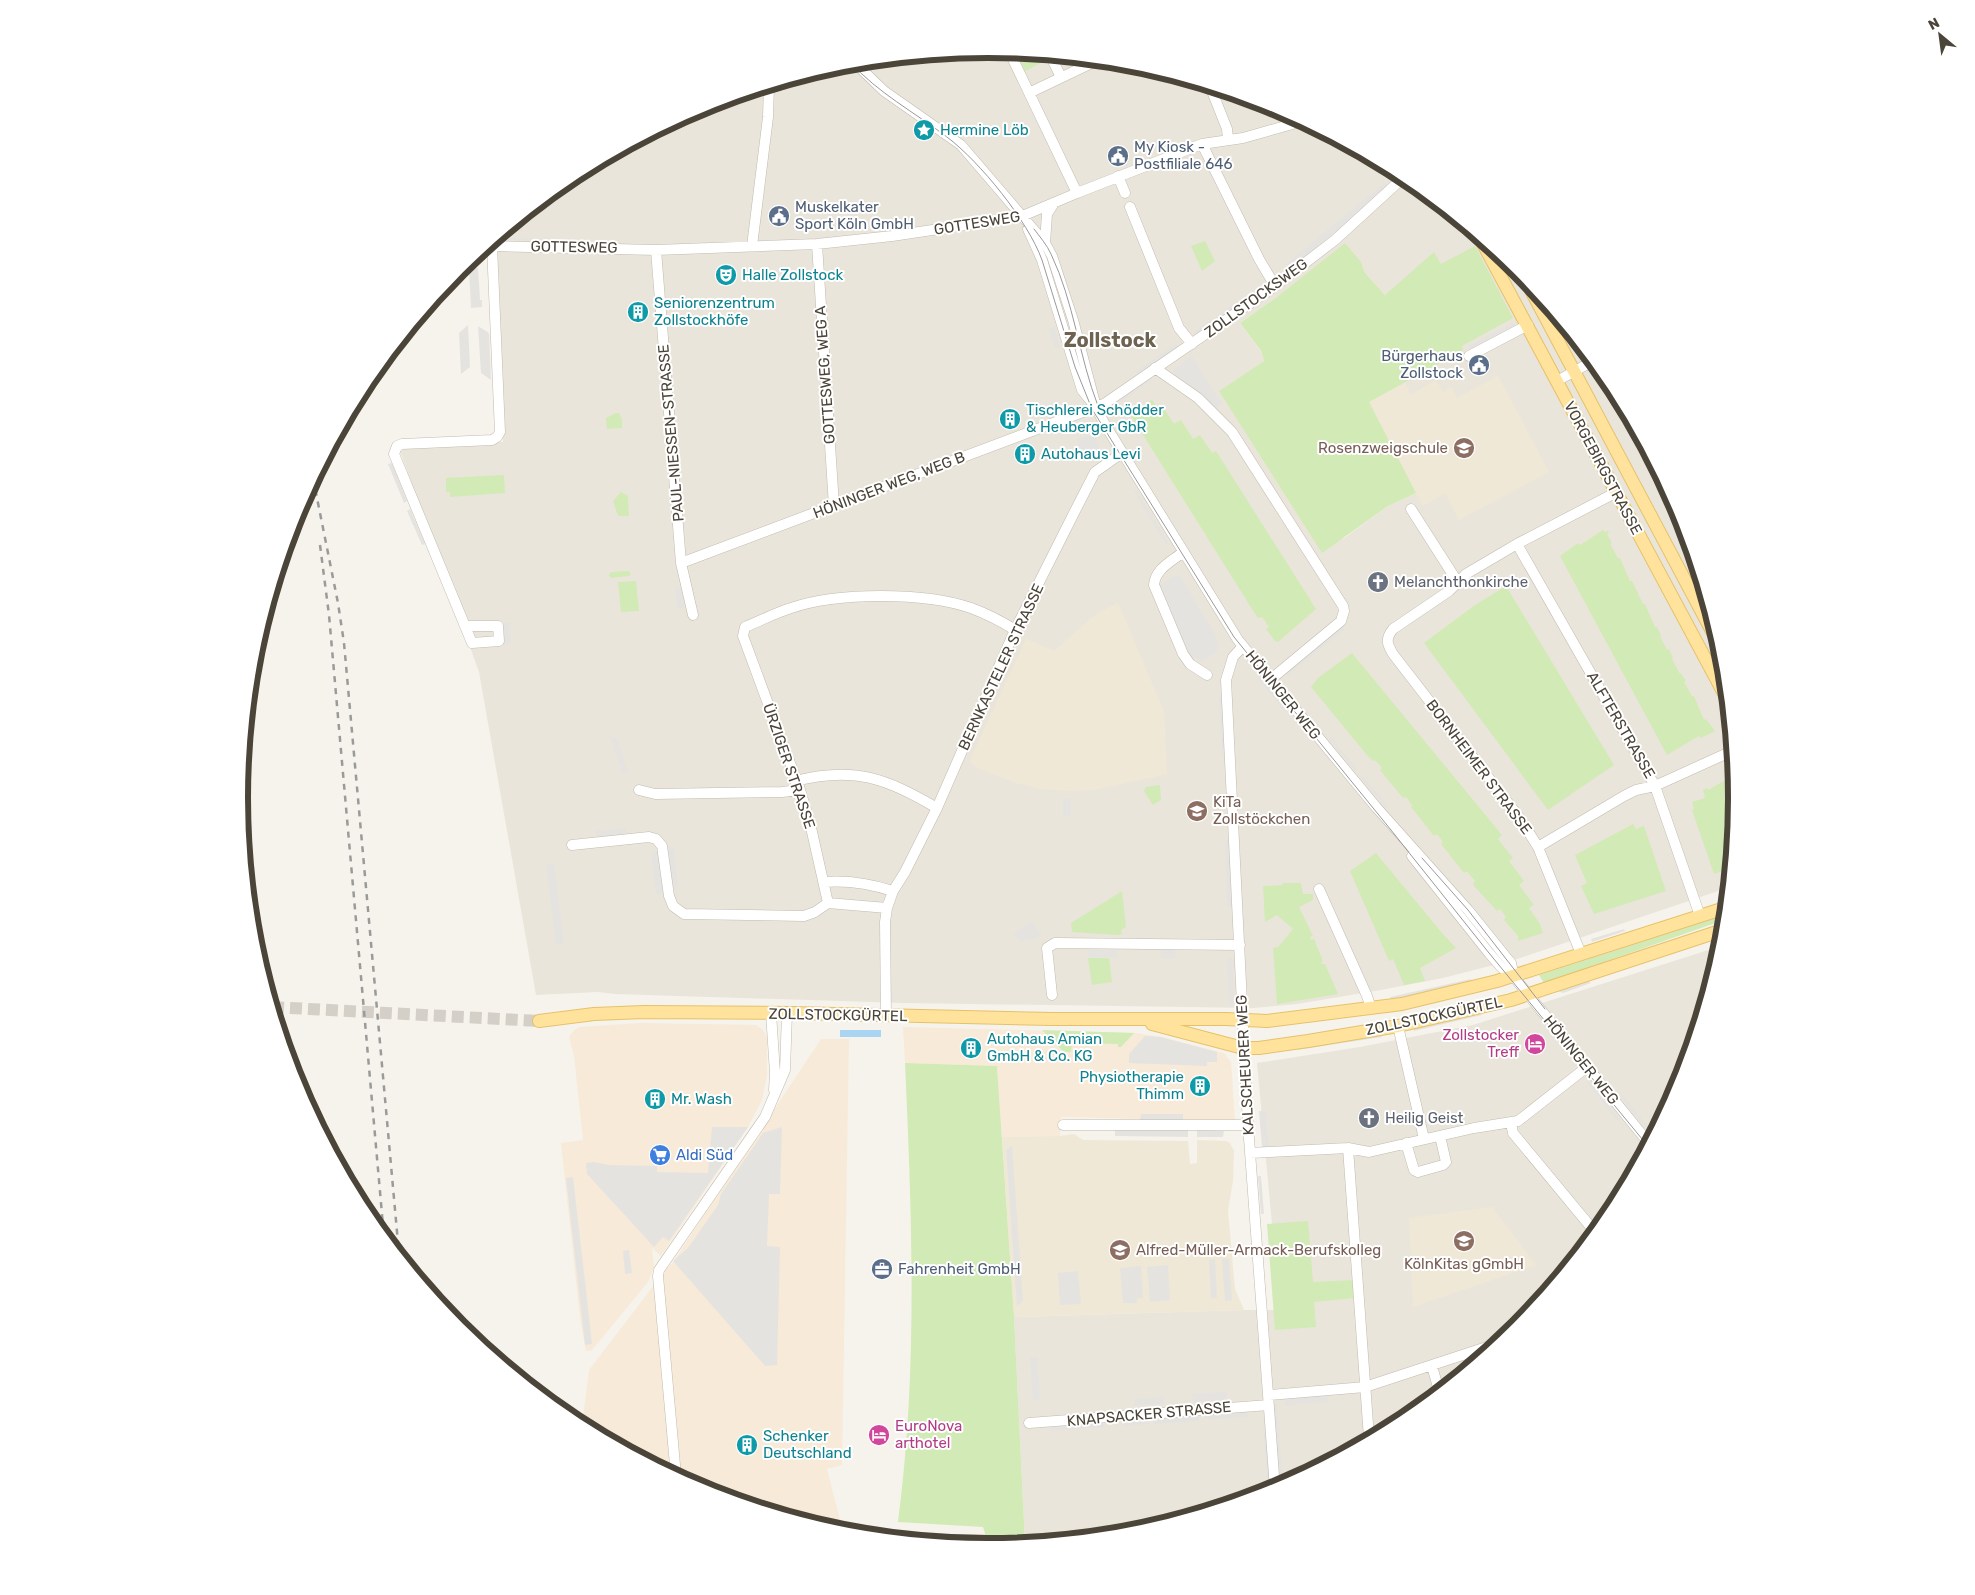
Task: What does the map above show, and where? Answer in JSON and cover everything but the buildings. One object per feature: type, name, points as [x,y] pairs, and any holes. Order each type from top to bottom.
[{"type":"main road","name":"VORGEBIRGSTRASSE","points":[[1488,253],[1718,685]]},
{"type":"main road","name":"VORGEBIRGSTRASSE","points":[[1538,304],[1705,617]]},
{"type":"main road","name":"ZOLLSTOCKGÜRTEL","points":[[539,1021],[594,1014],[644,1012],[1138,1020],[1242,1019],[1267,1021],[1371,1008],[1435,996],[1514,977],[1718,910]]},
{"type":"main road","name":"ZOLLSTOCKGÜRTEL","points":[[1138,1020],[1243,1048],[1289,1044],[1398,1026],[1529,994],[1715,933]]},
{"type":"street","points":[[1013,59],[1031,92],[1077,193]]},
{"type":"street","points":[[1053,61],[1061,77]]},
{"type":"street","points":[[1031,92],[1088,65]]},
{"type":"street","name":"HÖNINGER WEG","points":[[863,69],[884,91],[961,145],[1045,243],[1052,256],[1073,320],[1096,407]]},
{"type":"street","points":[[752,246],[768,117],[769,91]]},
{"type":"street","points":[[1213,93],[1227,129],[1228,139]]},
{"type":"street","name":"GOTTESWEG","points":[[494,246],[656,250],[817,244],[892,236],[1022,217],[1118,176],[1202,144],[1243,138],[1293,124]]},
{"type":"street","points":[[1202,144],[1259,259],[1275,286]]},
{"type":"street","points":[[1118,176],[1124,192]]},
{"type":"street","name":"ZOLLSTOCKSWEG","points":[[1096,407],[1192,344],[1275,286],[1335,240],[1399,182]]},
{"type":"street","points":[[1045,243],[1047,214],[1054,203]]},
{"type":"street","points":[[1130,207],[1179,328],[1192,344]]},
{"type":"street","name":"HÖNINGER WEG","points":[[1022,217],[1042,260],[1082,390],[1096,407],[1122,453],[1243,646],[1395,829],[1468,910],[1511,963],[1514,977],[1644,1137]]},
{"type":"street","name":"GOTTESWEG, WEG A","points":[[817,244],[834,506]]},
{"type":"street","name":"PAUL-NIESSEN-STRASSE","points":[[656,250],[681,563],[693,615]]},
{"type":"street","points":[[466,626],[394,454],[397,446],[402,444],[492,440],[500,432],[489,251]]},
{"type":"street","points":[[1468,356],[1528,325]]},
{"type":"street","points":[[1557,381],[1588,365]]},
{"type":"street","points":[[1155,368],[1198,398],[1232,432],[1338,597],[1344,611],[1341,621],[1270,680]]},
{"type":"street","name":"HÖNINGER WEG, WEG B","points":[[681,563],[1096,407]]},
{"type":"street","name":"BERNKASTELER STRASSE","points":[[886,1016],[885,922],[887,908],[893,891],[905,872],[936,808],[1016,630],[1095,472],[1122,453]]},
{"type":"street","points":[[1411,509],[1457,581],[1517,544],[1615,493]]},
{"type":"street","name":"ALFTERSTRASSE","points":[[1517,544],[1655,786],[1700,916]]},
{"type":"street","points":[[1183,552],[1160,570],[1155,577],[1154,585],[1183,654],[1190,664],[1207,675]]},
{"type":"street","name":"BORNHEIMER STRASSE","points":[[1457,581],[1449,591],[1393,629],[1388,636],[1387,643],[1393,654],[1514,809],[1538,848],[1581,954]]},
{"type":"street","name":"ÜRZIGER STRASSE","points":[[828,903],[810,823],[742,636],[745,627],[791,608],[824,600],[890,596],[933,600],[969,608],[996,618],[1016,630]]},
{"type":"street","name":"KALSCHEURER WEG","points":[[1243,646],[1233,657],[1226,680],[1240,945],[1243,1048],[1274,1479]]},
{"type":"street","points":[[1538,848],[1624,796],[1636,790],[1655,786],[1726,754]]},
{"type":"street","points":[[639,790],[655,794],[782,792],[834,774],[884,781],[936,808]]},
{"type":"street","points":[[572,845],[649,837],[656,839],[662,846],[668,896],[673,906],[684,914],[804,916],[815,912],[828,903],[887,908]]},
{"type":"street","points":[[824,882],[838,880],[873,884],[893,891]]},
{"type":"street","points":[[1319,889],[1371,1008]]},
{"type":"street","points":[[1052,995],[1047,948],[1055,943],[1240,945]]},
{"type":"street","points":[[771,1013],[775,1073],[774,1096]]},
{"type":"street","points":[[675,1468],[658,1276],[662,1265],[765,1117],[785,1070],[787,1013]]},
{"type":"street","points":[[1398,1026],[1424,1139]]},
{"type":"street","points":[[1250,1153],[1348,1148],[1369,1152],[1474,1128],[1511,1123],[1524,1118],[1587,1067]]},
{"type":"street","points":[[1511,1123],[1513,1133],[1590,1226]]},
{"type":"street","points":[[1063,1125],[1248,1125]]},
{"type":"street","points":[[1406,1143],[1414,1170],[1418,1172],[1443,1165],[1446,1162],[1440,1136]]},
{"type":"street","points":[[1348,1148],[1368,1431]]},
{"type":"street","name":"KNAPSACKER STRASSE","points":[[1029,1423],[1269,1400],[1365,1387],[1480,1350]]},
{"type":"street","points":[[1432,1366],[1438,1385]]},
{"type":"shaded area","points":[[939,59],[1036,59],[1084,64],[1132,72],[1179,83],[1225,97],[1271,114],[1315,134],[1399,182],[1438,210],[1511,274],[1575,347],[1603,386],[1651,470],[1671,514],[1702,606],[1713,653],[1726,749],[1728,798],[1721,890],[1517,959],[1443,978],[1297,1004],[1254,1008],[904,1003],[598,992],[536,995],[479,672],[399,448],[503,442],[495,245],[537,210],[576,182],[660,134],[704,114],[796,83],[843,72]],"holes":[[[1361,262],[1365,273],[1385,295],[1368,402],[1416,493],[1388,506],[1343,539],[1220,391],[1264,361],[1261,352],[1240,323],[1277,297]]]},
{"type":"shaded area","points":[[1384,183],[1388,184],[1388,188],[1361,211],[1293,266],[1285,265]]},
{"type":"shaded area","points":[[509,238],[576,239],[576,242],[509,240]]},
{"type":"shaded area","points":[[478,268],[482,307],[471,308],[469,269]]},
{"type":"shaded area","points":[[1260,286],[1264,286],[1264,290],[1199,335],[1193,332]]},
{"type":"shaded area","points":[[1513,323],[1517,329],[1471,352],[1468,346]]},
{"type":"shaded area","points":[[468,325],[470,367],[461,374],[459,333]]},
{"type":"shaded area","points":[[478,326],[489,333],[491,380],[481,373]]},
{"type":"shaded area","points":[[1055,327],[1060,347],[1055,348],[1049,329]]},
{"type":"shaded area","points":[[1176,344],[1181,347],[1141,375],[1135,372]]},
{"type":"shaded area","points":[[1192,356],[1222,404],[1215,409],[1175,377],[1173,370]]},
{"type":"shaded area","name":"Rosenzweigschule","points":[[1498,376],[1549,472],[1459,520],[1445,493],[1423,506],[1368,402],[1405,383],[1411,395],[1436,380],[1443,392],[1451,387],[1457,398]]},
{"type":"shaded area","points":[[1151,378],[1152,380],[1116,405],[1115,402]]},
{"type":"shaded area","points":[[1095,435],[1099,451],[1080,456],[1077,439]]},
{"type":"shaded area","points":[[392,463],[407,501],[404,503],[388,464]]},
{"type":"shaded area","points":[[1136,490],[1169,544],[1166,545],[1134,492]]},
{"type":"shaded area","points":[[410,509],[425,544],[422,545],[407,511]]},
{"type":"shaded area","points":[[1173,576],[1180,576],[1215,634],[1218,643],[1217,652],[1202,661],[1195,657],[1191,661],[1159,586]]},
{"type":"shaded area","points":[[682,587],[684,608],[677,609],[675,588]]},
{"type":"shaded area","points":[[1118,603],[1164,712],[1167,774],[1094,790],[1067,791],[1041,789],[1016,783],[973,766],[970,760],[1026,639],[1054,651],[1095,615]]},
{"type":"shaded area","points":[[510,622],[511,643],[504,644],[503,623]]},
{"type":"shaded area","points":[[1344,622],[1344,630],[1287,676],[1287,669]]},
{"type":"shaded area","points":[[1259,676],[1291,715],[1289,716],[1257,678]]},
{"type":"shaded area","points":[[1223,693],[1226,750],[1222,756],[1219,698]]},
{"type":"shaded area","points":[[617,737],[628,772],[622,773],[611,738]]},
{"type":"shaded area","points":[[1331,737],[1357,769],[1355,771],[1329,739]]},
{"type":"shaded area","points":[[1362,775],[1388,806],[1386,808],[1360,777]]},
{"type":"shaded area","points":[[1063,799],[1071,799],[1071,816],[1063,816]]},
{"type":"shaded area","points":[[626,828],[627,835],[597,839],[596,831]]},
{"type":"shaded area","points":[[1225,840],[1231,840],[1234,906],[1227,907]]},
{"type":"shaded area","points":[[674,847],[678,887],[671,888],[667,848]]},
{"type":"shaded area","points":[[658,851],[663,893],[656,894],[651,852]]},
{"type":"shaded area","points":[[554,863],[564,944],[556,945],[546,864]]},
{"type":"shaded area","points":[[1032,922],[1042,935],[1034,940],[1019,941],[1013,933]]},
{"type":"shaded area","points":[[1624,929],[1625,931],[1592,942],[1591,939]]},
{"type":"shaded area","points":[[1711,949],[1688,1035],[1671,1081],[1651,1125],[1628,1168],[1603,1209],[1575,1248],[1511,1321],[1475,1354],[1438,1385],[1399,1413],[1315,1461],[1271,1481],[1179,1512],[1132,1523],[1084,1531],[1025,1536],[1014,1317],[1280,1310],[1257,1063],[1360,1047],[1473,1025]]},
{"type":"shaded area","points":[[1089,950],[1117,950],[1117,957],[1089,957]]},
{"type":"shaded area","points":[[1161,950],[1175,950],[1175,958],[1161,958]]},
{"type":"shaded area","points":[[1227,958],[1233,958],[1234,1004],[1229,1004]]},
{"type":"shaded area","points":[[1471,979],[1472,983],[1391,1001],[1390,997]]},
{"type":"shaded area","points":[[1585,979],[1591,983],[1563,993],[1554,990]]},
{"type":"shaded area","points":[[1481,1012],[1482,1015],[1414,1031],[1413,1027]]},
{"type":"shaded area","points":[[640,1023],[756,1025],[763,1030],[767,1037],[767,1075],[762,1100],[748,1127],[661,1256],[652,1248],[654,1267],[648,1282],[592,1350],[586,1351],[580,1318],[561,1143],[583,1140],[574,1056],[569,1037],[574,1030],[580,1027]]},
{"type":"shaded area","points":[[903,1027],[1136,1033],[1161,1037],[1224,1053],[1231,1062],[1235,1121],[1061,1117],[1060,1136],[1002,1137],[997,1066],[905,1063]]},
{"type":"shaded area","points":[[1381,1033],[1382,1037],[1297,1050],[1296,1048]]},
{"type":"shaded area","points":[[1145,1036],[1161,1037],[1217,1052],[1217,1062],[1207,1062],[1207,1066],[1129,1063],[1129,1054]]},
{"type":"shaded area","points":[[821,1039],[849,1039],[842,1465],[827,1469],[841,1522],[796,1512],[704,1481],[660,1461],[583,1417],[589,1370],[673,1262]]},
{"type":"shaded area","points":[[1589,1081],[1620,1120],[1618,1121],[1587,1083]]},
{"type":"shaded area","points":[[1620,1092],[1649,1128],[1648,1130],[1618,1094]]},
{"type":"shaded area","points":[[1259,1111],[1266,1111],[1269,1147],[1262,1147]]},
{"type":"shaded area","points":[[1141,1114],[1183,1114],[1183,1120],[1140,1120]]},
{"type":"shaded area","points":[[712,1127],[748,1127],[669,1241],[663,1237],[654,1247],[587,1174],[586,1163],[594,1162],[609,1165],[657,1166],[657,1172],[708,1173]]},
{"type":"shaded area","points":[[782,1127],[780,1194],[769,1194],[767,1246],[780,1247],[777,1365],[765,1366],[673,1261],[688,1248],[718,1205],[721,1194],[763,1133]]},
{"type":"shaded area","points":[[1115,1129],[1188,1130],[1188,1137],[1115,1136]]},
{"type":"shaded area","points":[[1197,1130],[1224,1131],[1223,1137],[1197,1137]]},
{"type":"shaded area","name":"Alfred-Müller-Armack-Berufskolleg","points":[[1074,1134],[1083,1140],[1188,1141],[1190,1164],[1197,1163],[1197,1140],[1226,1141],[1230,1143],[1234,1151],[1233,1181],[1228,1210],[1235,1289],[1244,1310],[1014,1317],[1002,1137]]},
{"type":"shaded area","points":[[1012,1146],[1023,1301],[1017,1306],[1006,1150]]},
{"type":"shaded area","points":[[1258,1176],[1261,1176],[1264,1214],[1261,1214]]},
{"type":"shaded area","points":[[573,1177],[592,1344],[585,1345],[566,1178]]},
{"type":"shaded area","name":"KölnKitas gGmbH","points":[[1492,1207],[1536,1265],[1413,1307],[1409,1218]]},
{"type":"shaded area","points":[[629,1250],[632,1273],[625,1274],[623,1251]]},
{"type":"shaded area","points":[[1229,1258],[1232,1300],[1225,1301],[1222,1259]]},
{"type":"shaded area","points":[[1215,1259],[1217,1298],[1211,1299],[1209,1260]]},
{"type":"shaded area","points":[[1168,1265],[1170,1300],[1150,1302],[1147,1267]]},
{"type":"shaded area","points":[[1141,1266],[1143,1298],[1137,1298],[1137,1303],[1123,1303],[1120,1268]]},
{"type":"shaded area","points":[[1078,1271],[1081,1304],[1060,1305],[1058,1273]]},
{"type":"shaded area","points":[[1030,1357],[1037,1357],[1040,1399],[1033,1400]]},
{"type":"shaded area","points":[[1226,1392],[1227,1400],[1193,1402],[1192,1394]]},
{"type":"shaded area","points":[[1327,1395],[1328,1402],[1285,1406],[1284,1399]]},
{"type":"shaded area","points":[[1163,1397],[1164,1404],[1134,1406],[1134,1399]]},
{"type":"shaded area","points":[[1274,1404],[1277,1404],[1282,1476],[1279,1477]]},
{"type":"shaded area","points":[[1248,1410],[1249,1417],[1208,1420],[1208,1413]]},
{"type":"shaded area","points":[[1199,1414],[1199,1421],[1154,1424],[1153,1417]]},
{"type":"shaded area","points":[[1148,1417],[1149,1424],[1123,1426],[1123,1419]]},
{"type":"shaded area","points":[[1104,1421],[1105,1427],[1049,1431],[1049,1424]]},
{"type":"shaded area","points":[[1263,1427],[1266,1427],[1270,1481],[1267,1482]]},
{"type":"green space","points":[[1019,59],[1047,60],[1025,71]]},
{"type":"green space","points":[[1205,241],[1215,261],[1202,271],[1191,246]]},
{"type":"green space","points":[[1345,243],[1361,262],[1365,273],[1385,295],[1434,252],[1441,264],[1475,246],[1513,318],[1462,346],[1463,350],[1369,402],[1416,493],[1388,506],[1322,553],[1219,391],[1264,361],[1261,351],[1240,323],[1277,297]]},
{"type":"green space","points":[[1152,400],[1158,408],[1162,406],[1174,424],[1181,420],[1193,439],[1200,435],[1212,453],[1216,451],[1316,609],[1278,642],[1275,641],[1266,629],[1269,627],[1262,617],[1258,618],[1252,609],[1130,414]]},
{"type":"green space","points":[[619,413],[622,420],[622,428],[607,429],[606,418]]},
{"type":"green space","points":[[504,475],[505,493],[450,497],[450,492],[446,492],[446,478]]},
{"type":"green space","points":[[621,492],[628,496],[629,516],[618,516],[613,501]]},
{"type":"green space","points":[[1603,530],[1605,532],[1608,531],[1609,533],[1607,534],[1612,543],[1610,544],[1618,558],[1620,558],[1643,604],[1645,604],[1667,650],[1669,649],[1672,659],[1686,681],[1684,682],[1692,696],[1694,696],[1704,720],[1706,719],[1715,731],[1701,738],[1699,736],[1667,755],[1560,556],[1578,543],[1580,545]]},
{"type":"green space","points":[[629,571],[631,574],[629,576],[611,578],[609,575],[611,572]]},
{"type":"green space","points":[[636,581],[639,611],[621,612],[618,582]]},
{"type":"green space","points":[[1506,586],[1614,765],[1548,810],[1424,643],[1475,605]]},
{"type":"green space","points":[[1352,653],[1502,835],[1498,839],[1513,858],[1509,861],[1524,881],[1519,885],[1534,905],[1529,908],[1540,924],[1543,933],[1518,941],[1518,936],[1504,920],[1506,917],[1500,909],[1497,911],[1475,887],[1473,884],[1475,881],[1467,871],[1464,873],[1441,844],[1443,842],[1437,834],[1434,836],[1411,807],[1412,805],[1406,797],[1403,798],[1380,770],[1382,768],[1367,755],[1311,687],[1318,678]]},
{"type":"green space","points":[[1727,779],[1728,798],[1723,871],[1714,874],[1692,810],[1694,809],[1692,802],[1705,798],[1703,790],[1707,788],[1708,790]]},
{"type":"green space","points":[[1160,785],[1161,800],[1153,805],[1144,791],[1146,787]]},
{"type":"green space","points":[[1633,824],[1636,829],[1644,826],[1666,891],[1594,914],[1581,886],[1587,883],[1575,855]]},
{"type":"green space","points":[[1376,853],[1456,948],[1420,968],[1425,981],[1404,985],[1393,959],[1389,961],[1350,871]]},
{"type":"green space","points":[[1283,883],[1301,883],[1303,894],[1313,894],[1313,900],[1299,907],[1313,936],[1310,937],[1311,940],[1314,939],[1323,961],[1321,962],[1325,964],[1338,994],[1277,1004],[1273,948],[1278,947],[1293,929],[1277,915],[1265,922],[1263,886],[1282,885]]},
{"type":"green space","points":[[1122,891],[1126,927],[1121,930],[1122,933],[1120,935],[1072,932],[1071,923]]},
{"type":"green space","points":[[1717,918],[1716,923],[1544,983],[1539,975]]},
{"type":"green space","points":[[1088,958],[1109,958],[1112,982],[1092,985]]},
{"type":"green space","points":[[1042,1030],[1134,1033],[1121,1047],[1118,1047],[1118,1044],[1072,1043],[1071,1052],[1064,1052]]},
{"type":"green space","points":[[905,1063],[997,1066],[1014,1317],[1025,1536],[986,1538],[983,1527],[898,1522],[909,1408],[912,1293]]},
{"type":"green space","points":[[1308,1221],[1313,1282],[1354,1280],[1355,1298],[1314,1302],[1316,1327],[1275,1330],[1267,1224]]},
{"type":"water","points":[[840,1030],[881,1030],[881,1037],[840,1037]]},
{"type":"tunnel","points":[[279,1007],[539,1021]]},
{"type":"tram line","points":[[858,70],[884,93],[935,128],[960,148],[1002,193],[1026,228],[1042,260],[1075,367],[1092,409],[1234,637],[1643,1140]]},
{"type":"tram line","points":[[1034,229],[1049,251],[1059,272],[1098,406]]},
{"type":"tram line","points":[[1422,858],[1468,910],[1545,1009]]},
{"type":"railway","points":[[315,489],[344,643],[398,1246]]},
{"type":"railway","points":[[320,545],[329,615],[383,1224]]},
{"type":"place","name":"Hermine Löb","points":[[924,130]]},
{"type":"place","name":"My Kiosk - Postfiliale 646","points":[[1118,156]]},
{"type":"place","name":"Muskelkater Sport Köln GmbH","points":[[779,216]]},
{"type":"place","name":"Halle Zollstock","points":[[726,275]]},
{"type":"place","name":"Seniorenzentrum Zollstockhöfe","points":[[638,312]]},
{"type":"place","name":"Bürgerhaus Zollstock","points":[[1479,365]]},
{"type":"place","name":"Tischlerei Schödder & Heuberger GbR","points":[[1010,419]]},
{"type":"place","name":"Rosenzweigschule","points":[[1464,448]]},
{"type":"place","name":"Autohaus Levi","points":[[1025,454]]},
{"type":"place","name":"Melanchthonkirche","points":[[1378,582]]},
{"type":"place","name":"KiTa Zollstöckchen","points":[[1197,811]]},
{"type":"place","name":"Zollstocker Treff","points":[[1535,1044]]},
{"type":"place","name":"Autohaus Amian GmbH & Co. KG","points":[[971,1048]]},
{"type":"place","name":"Physiotherapie Thimm","points":[[1200,1086]]},
{"type":"place","name":"Mr. Wash","points":[[655,1099]]},
{"type":"place","name":"Heilig Geist","points":[[1369,1118]]},
{"type":"place","name":"Aldi Süd","points":[[660,1155]]},
{"type":"place","name":"KölnKitas gGmbH","points":[[1464,1241]]},
{"type":"place","name":"Alfred-Müller-Armack-Berufskolleg","points":[[1120,1250]]},
{"type":"place","name":"Fahrenheit GmbH","points":[[882,1269]]},
{"type":"place","name":"EuroNova arthotel","points":[[879,1435]]},
{"type":"place","name":"Schenker Deutschland","points":[[747,1445]]},
{"type":"district","name":"Zollstock","points":[[1110,340]]}]
